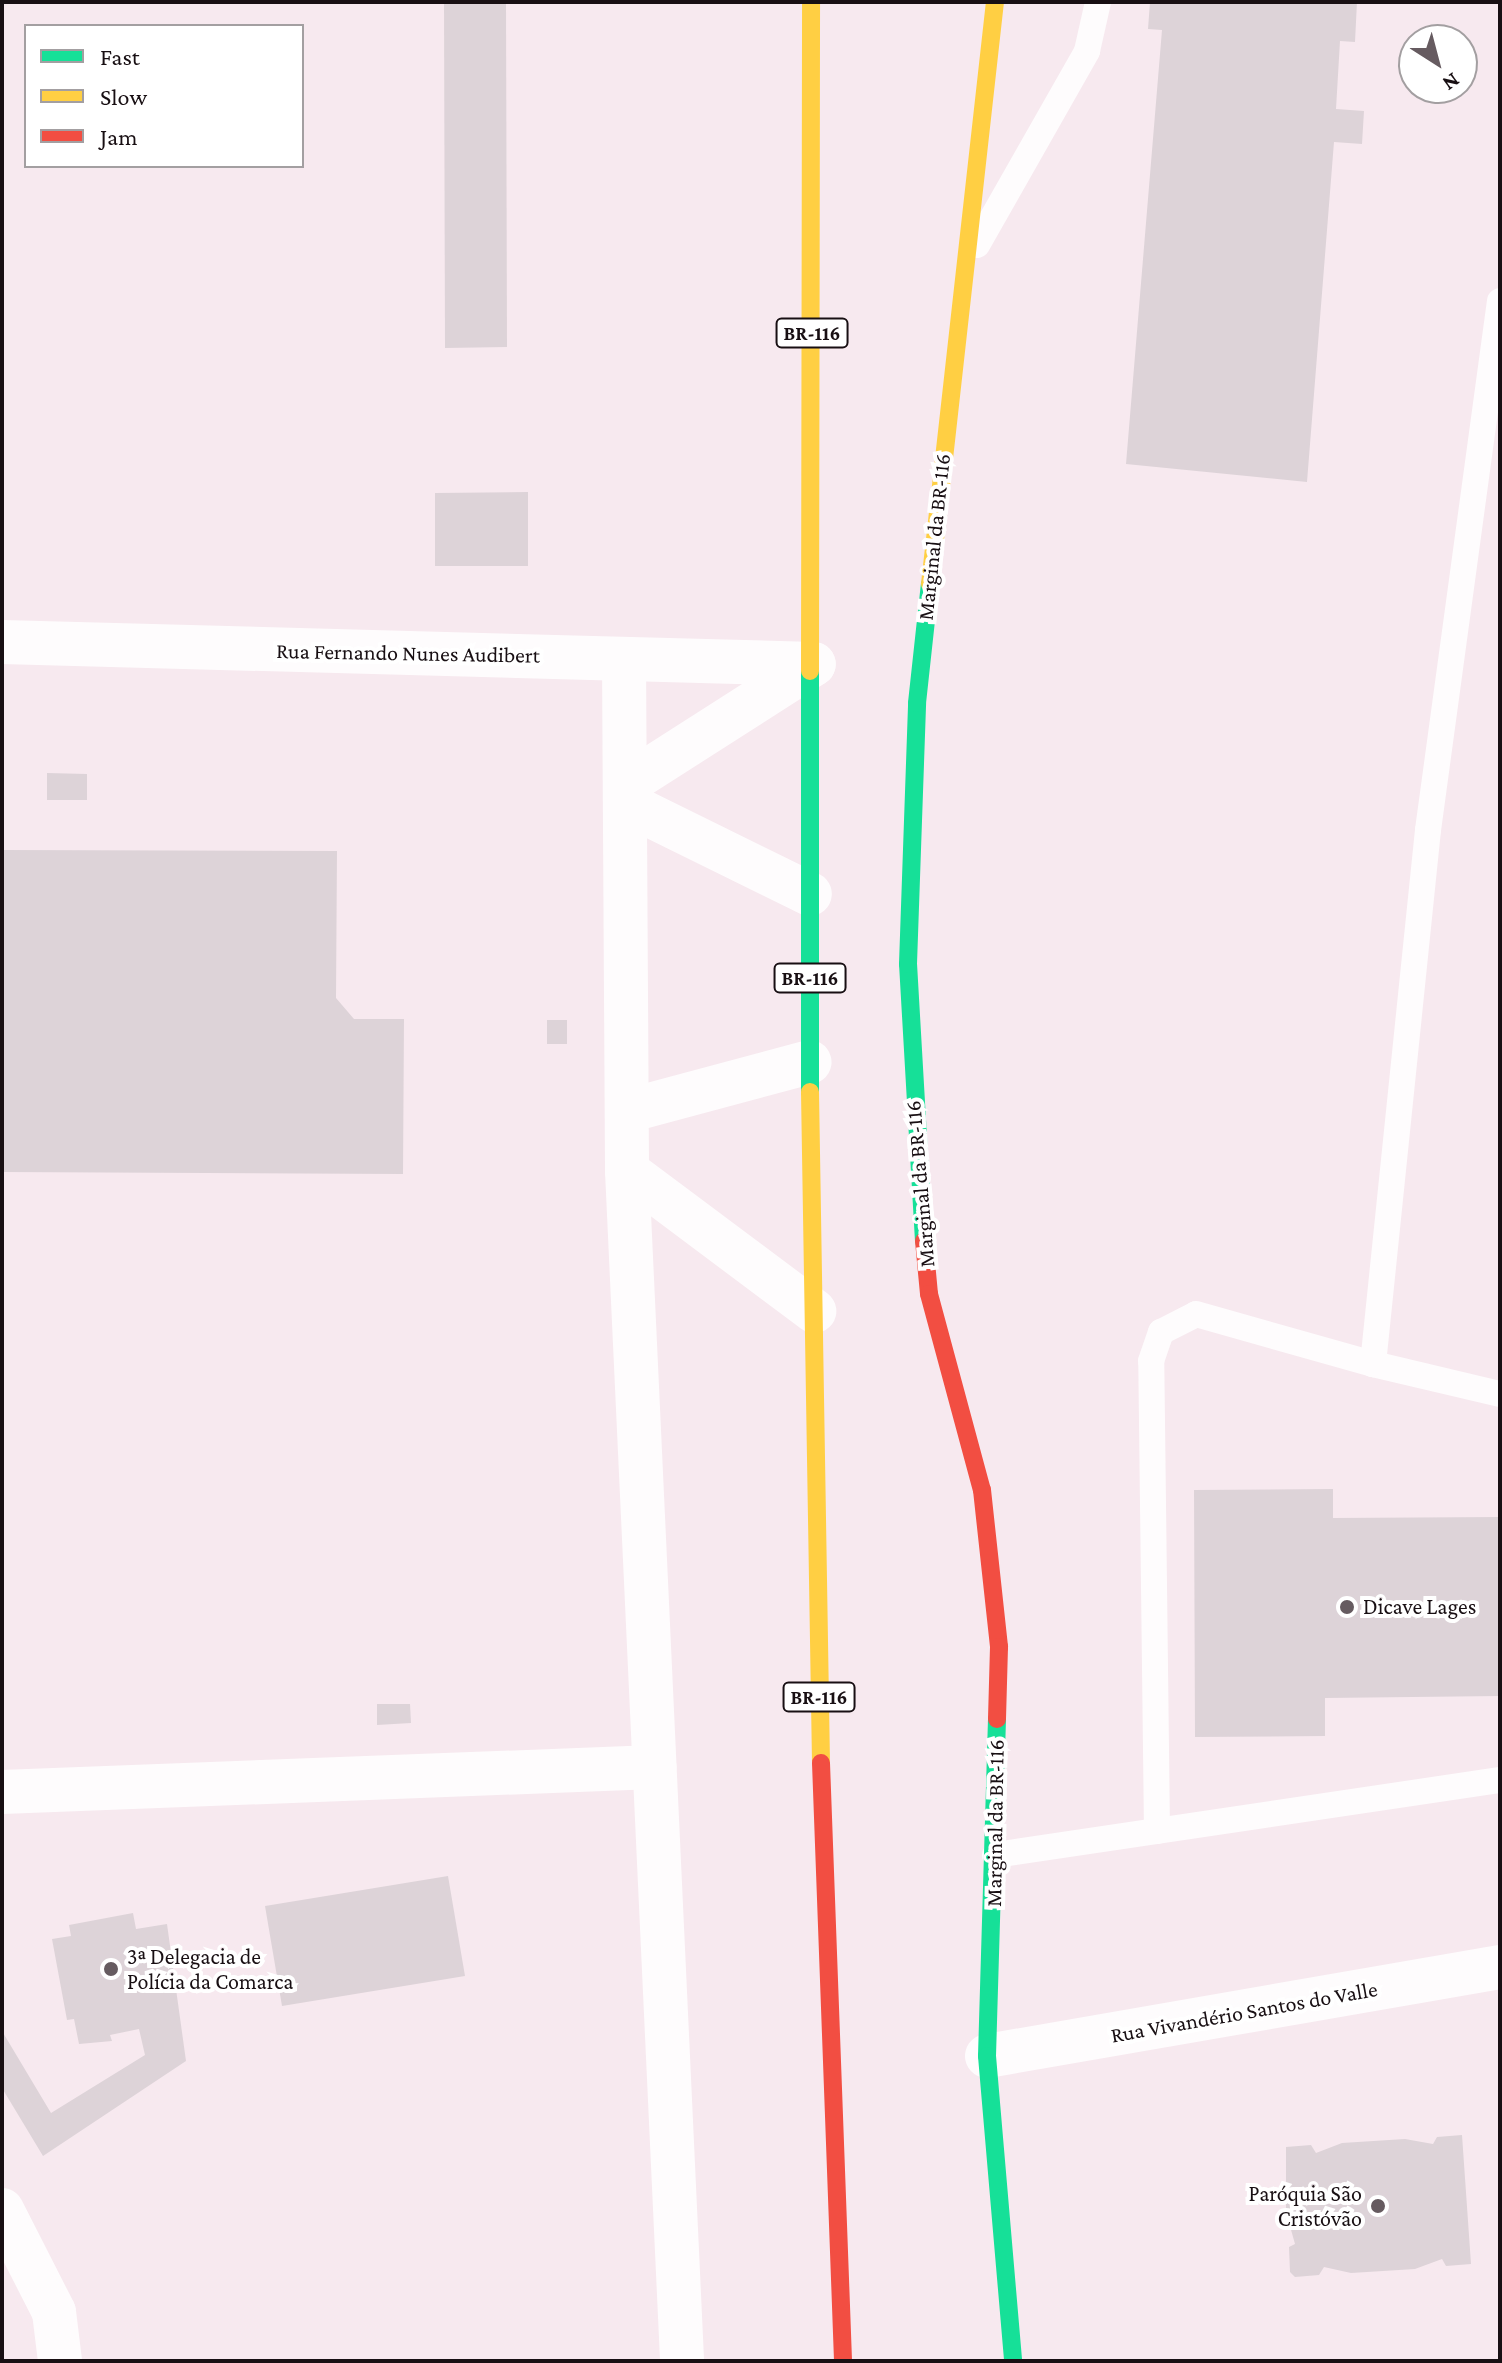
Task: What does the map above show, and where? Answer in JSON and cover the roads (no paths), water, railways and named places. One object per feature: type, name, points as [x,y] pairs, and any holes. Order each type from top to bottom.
[{"type":"main road","name":"BR-116","points":[[811,2],[814,664],[810,1062],[824,1979],[843,2361]]},
{"type":"main road","name":"Marginal da BR-116","points":[[995,2],[917,703],[908,964],[914,1138],[929,1294],[959,1387],[993,1569],[999,1647],[987,2056],[1013,2361]]},
{"type":"street","name":"Rua Fernando Nunes Audibert","points":[[2,642],[814,664]]},
{"type":"street","points":[[624,659],[627,1171],[682,2361]]},
{"type":"street","points":[[625,794],[814,664]]},
{"type":"street","points":[[625,794],[810,894]]},
{"type":"street","points":[[627,1111],[810,1062]]},
{"type":"street","points":[[627,1171],[814,1311]]},
{"type":"street","points":[[2,1792],[655,1767]]},
{"type":"street","name":"Rua Vivandério Santos do Valle","points":[[987,2056],[1500,1967]]},
{"type":"street","points":[[2,2210],[54,2312],[60,2361]]},
{"type":"lane","points":[[963,269],[1087,51],[1098,2]]},
{"type":"lane","points":[[1373,1364],[1428,830],[1500,301]]},
{"type":"lane","points":[[1157,1831],[1151,1361],[1161,1332],[1196,1314],[1373,1364],[1500,1394]]},
{"type":"lane","points":[[995,1855],[1500,1780]]},
{"type":"place","name":"Dicave Lages","points":[[1347,1607]]},
{"type":"place","name":"3ª Delegacia de Polícia da Comarca","points":[[111,1969]]},
{"type":"place","name":"Paróquia São Cristóvão","points":[[1378,2206]]}]
